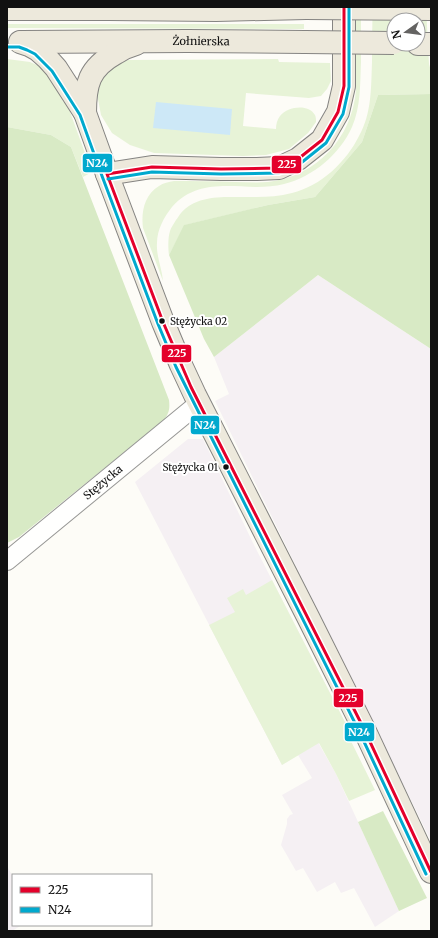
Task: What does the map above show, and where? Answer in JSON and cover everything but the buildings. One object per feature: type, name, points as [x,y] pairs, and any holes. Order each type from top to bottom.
[{"type":"main road","points":[[107,174],[152,167],[258,170],[278,168],[298,159],[322,140],[338,112],[344,86],[344,7]]},
{"type":"main road","points":[[7,9],[431,9]]},
{"type":"main road","points":[[144,41],[120,50],[106,58],[96,67],[90,77],[85,102],[86,113],[107,174],[163,322],[181,365],[347,694],[431,872]]},
{"type":"main road","name":"Żołnierska","points":[[14,42],[144,41],[386,43]]},
{"type":"main road","points":[[14,42],[29,45],[38,50],[47,58],[56,68],[86,113]]},
{"type":"street","name":"Stężycka","points":[[7,561],[199,403]]},
{"type":"shaded area","points":[[318,275],[431,349],[431,841],[215,401],[229,394],[214,357]]},
{"type":"shaded area","points":[[188,439],[203,439],[254,545],[348,728],[319,744],[336,774],[399,911],[375,927],[354,888],[341,893],[335,882],[317,892],[303,868],[296,871],[281,845],[287,819],[293,814],[282,795],[312,778],[298,755],[282,765],[135,482]]},
{"type":"shaded area","points":[[7,866],[12,875],[12,926],[20,926],[12,931],[7,931]]},
{"type":"green space","points":[[356,7],[361,7],[360,95],[355,119],[347,137],[333,155],[324,163],[315,170],[295,181],[284,184],[255,187],[211,187],[198,190],[184,196],[169,211],[158,233],[157,253],[163,281],[143,228],[143,210],[147,199],[154,190],[162,184],[174,181],[268,182],[286,178],[302,172],[316,163],[329,152],[339,139],[347,124],[353,107],[356,90]]},
{"type":"green space","points":[[373,7],[426,7],[429,64],[431,71],[431,94],[378,95],[362,142],[315,197],[268,205],[185,225],[169,255],[168,246],[170,230],[180,214],[188,206],[206,199],[226,197],[260,197],[288,194],[303,190],[313,185],[332,172],[354,146],[363,127],[369,109]]},
{"type":"green space","points":[[7,24],[304,24],[304,29],[7,28]]},
{"type":"green space","points":[[7,59],[30,62],[44,69],[61,95],[63,102],[66,101],[92,172],[83,177],[71,147],[51,135],[7,127]]},
{"type":"green space","points":[[278,59],[279,62],[330,63],[331,81],[321,96],[309,98],[246,93],[243,126],[276,129],[278,119],[287,110],[303,108],[312,111],[315,115],[316,122],[308,133],[289,149],[266,155],[243,156],[154,153],[130,145],[112,133],[101,115],[97,94],[101,79],[107,71],[118,63],[128,60]]},
{"type":"green space","points":[[431,94],[431,349],[318,275],[214,357],[204,339],[169,255],[184,225],[268,205],[315,197],[362,142],[378,95]]},
{"type":"green space","points":[[7,127],[51,135],[71,147],[169,400],[169,406],[168,413],[164,420],[19,537],[7,543]]},
{"type":"green space","points":[[272,580],[348,728],[345,729],[375,790],[349,801],[319,743],[282,765],[209,625],[235,612],[227,598],[243,589],[246,595]]},
{"type":"green space","points":[[383,811],[427,898],[399,911],[358,822]]},
{"type":"water","points":[[156,102],[232,109],[230,135],[153,128]]},
{"type":"transit line","name":"225","points":[[107,174],[152,167],[221,169],[279,168],[298,159],[322,140],[338,112],[344,86],[344,7]]},
{"type":"transit line","name":"N24","points":[[108,179],[152,172],[221,174],[279,173],[301,163],[326,143],[343,114],[349,87],[349,7]]},
{"type":"transit line","name":"N24","points":[[7,47],[19,47],[35,54],[52,71],[80,115],[158,324],[176,367],[359,731],[426,874]]},
{"type":"transit line","name":"225","points":[[107,174],[163,322],[191,387],[364,729],[431,872]]},
{"type":"place","name":"Stężycka 02","points":[[162,321]]},
{"type":"place","name":"Stężycka 01","points":[[226,467]]}]
